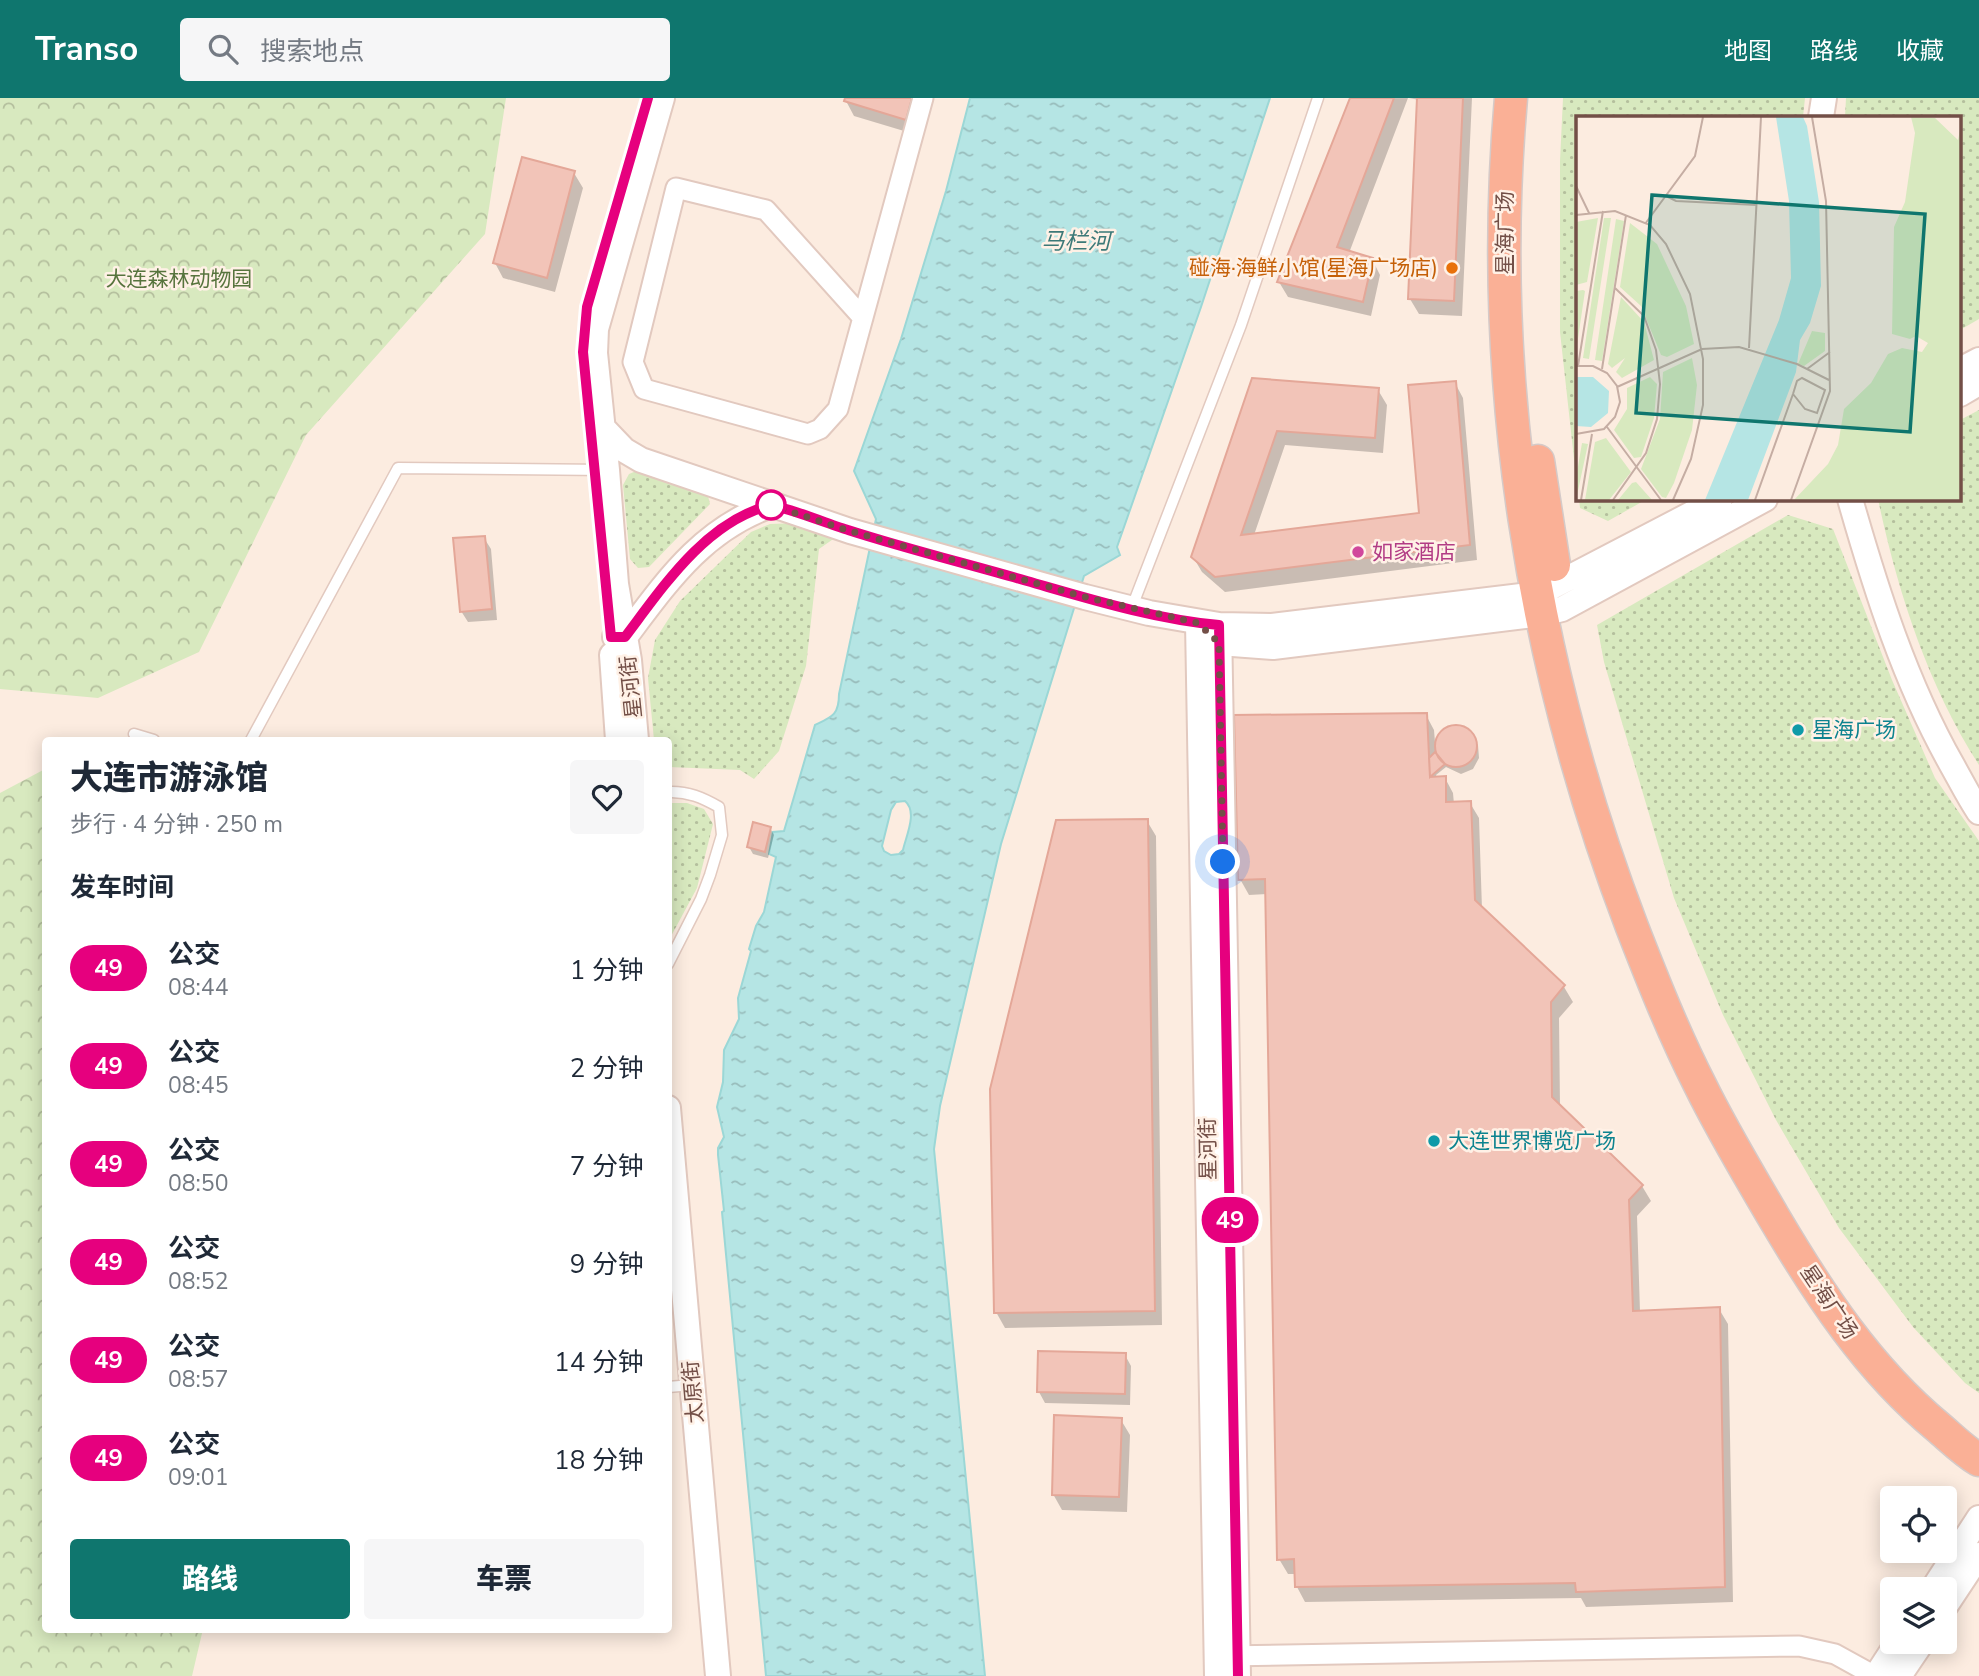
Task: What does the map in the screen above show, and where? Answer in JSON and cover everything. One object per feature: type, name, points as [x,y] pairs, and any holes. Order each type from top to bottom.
[{"type":"highway","name":"星海广场","points":[[1511,98],[1505,189],[1505,323],[1515,454],[1524,520],[1570,655],[1598,763],[1631,868],[1672,971],[1717,1072],[1801,1224],[1863,1320],[1901,1364],[1942,1404],[1979,1433]]},
{"type":"highway","name":"星海广场","points":[[1532,98],[1525,190],[1527,322],[1550,601],[1577,768],[1613,876],[1653,982],[1700,1085],[1785,1236],[1848,1333],[1928,1419],[1979,1460]]},
{"type":"street","name":"星河街","points":[[635,737],[618,637],[601,470],[583,352],[586,317],[648,98]]},
{"type":"street","name":"星河街","points":[[601,470],[602,427],[595,353],[596,329],[662,98]]},
{"type":"street","points":[[863,318],[766,210],[677,188],[633,362],[644,389],[807,434],[820,429],[838,409],[863,318],[923,98]]},
{"type":"street","points":[[1821,116],[1824,98]]},
{"type":"street","points":[[1962,369],[1979,359]]},
{"type":"street","points":[[1962,393],[1979,383]]},
{"type":"street","points":[[602,427],[624,450],[641,460],[771,505],[850,531],[1212,630],[1550,601],[1763,500]]},
{"type":"street","points":[[1550,601],[1718,500]]},
{"type":"street","points":[[1850,500],[1868,560],[1913,685],[1941,745],[1979,811]]},
{"type":"street","points":[[618,637],[716,532],[744,515],[771,505]]},
{"type":"street","name":"星河街","points":[[1212,630],[1227,1666]]},
{"type":"street","name":"星河街","points":[[618,637],[618,737]]},
{"type":"street","name":"太原街","points":[[672,1209],[679,1386],[702,1676]]},
{"type":"street","name":"太原街","points":[[672,1332],[718,1676]]},
{"type":"street","points":[[1941,1577],[1979,1518]]},
{"type":"street","points":[[1957,1588],[1979,1555]]},
{"type":"street","points":[[1227,1666],[1799,1646],[1835,1654],[1876,1676],[1890,1654]]},
{"type":"street","points":[[1899,1676],[1914,1654]]},
{"type":"lane","points":[[1132,609],[1241,325],[1318,98]]},
{"type":"lane","points":[[253,737],[398,468],[601,470]]},
{"type":"lane","points":[[134,734],[144,737]]},
{"type":"lane","points":[[672,792],[699,796],[719,807],[722,835],[701,899],[672,956]]},
{"type":"green space","name":"大连森林动物园","points":[[0,98],[506,98],[485,234],[306,435],[199,652],[98,698],[0,689]]},
{"type":"green space","points":[[1563,98],[1805,98],[1803,116],[1576,116],[1576,477],[1560,332],[1560,161]]},
{"type":"green space","points":[[1846,98],[1979,98],[1979,319],[1962,329],[1962,116],[1845,116]]},
{"type":"green space","points":[[1979,410],[1979,765],[1944,703],[1916,636],[1878,500],[1962,500],[1962,419]]},
{"type":"green space","points":[[641,469],[707,492],[710,504],[649,567],[638,568],[630,559],[623,485],[629,474]]},
{"type":"green space","points":[[1579,500],[1645,500],[1608,521],[1580,508]]},
{"type":"green space","name":"星海广场","points":[[1788,515],[1833,529],[1892,680],[1935,778],[1979,841],[1979,1393],[1965,1383],[1913,1327],[1839,1228],[1776,1120],[1723,1015],[1674,898],[1604,662],[1597,625]]},
{"type":"green space","points":[[799,523],[839,535],[819,549],[806,666],[779,751],[754,779],[740,770],[672,767],[672,737],[654,737],[648,678],[655,640],[680,601],[751,532],[770,524]]},
{"type":"green space","points":[[42,771],[42,1633],[202,1633],[192,1676],[0,1676],[0,793]]},
{"type":"green space","points":[[672,803],[687,803],[704,809],[713,824],[697,888],[672,934]]},
{"type":"water","name":"马栏河","points":[[970,98],[1270,98],[1117,547],[1120,555],[1084,576],[1001,844],[940,1106],[934,1149],[985,1676],[766,1676],[722,1212],[718,1148],[724,1137],[717,1107],[723,1082],[724,1050],[739,1019],[738,998],[751,951],[749,949],[756,926],[764,912],[776,857],[769,854],[773,832],[784,831],[815,725],[830,717],[838,707],[876,519],[854,471],[901,339],[946,191]],"holes":[[[905,801],[909,806],[911,818],[903,850],[899,854],[891,855],[884,851],[882,846],[891,810],[896,802]]]},
{"type":"building","points":[[845,98],[912,98],[906,120],[844,101]]},
{"type":"building","points":[[1350,98],[1394,98],[1337,247],[1373,258],[1363,302],[1277,282]]},
{"type":"building","points":[[1417,98],[1463,98],[1454,301],[1408,299]]},
{"type":"building","points":[[522,157],[575,171],[547,278],[493,263]]},
{"type":"building","points":[[1252,378],[1379,388],[1375,438],[1277,431],[1241,535],[1419,513],[1408,385],[1456,381],[1470,545],[1215,577],[1191,557]]},
{"type":"building","points":[[485,536],[492,609],[460,612],[453,538]]},
{"type":"building","name":"大连世界博览广场","points":[[1427,713],[1430,777],[1446,776],[1446,802],[1471,801],[1475,900],[1565,985],[1551,1002],[1552,1097],[1643,1185],[1629,1200],[1633,1311],[1720,1307],[1725,1587],[1576,1592],[1575,1583],[1295,1587],[1294,1559],[1277,1560],[1265,879],[1238,880],[1234,715]]},
{"type":"building","points":[[1456,725],[1471,731],[1477,746],[1471,761],[1456,767],[1441,761],[1435,746],[1441,731]]},
{"type":"building","points":[[1435,752],[1445,764],[1430,777],[1429,758]]},
{"type":"building","points":[[1148,819],[1155,1311],[994,1313],[990,1089],[1056,820]]},
{"type":"building","points":[[753,822],[771,827],[765,852],[747,847]]},
{"type":"building","points":[[1038,1351],[1126,1353],[1125,1394],[1037,1392]]},
{"type":"building","points":[[1054,1415],[1122,1418],[1119,1497],[1052,1495]]},
{"type":"bus line","name":"49","points":[[648,98],[587,307],[584,326],[583,352],[611,637],[625,637],[656,596],[716,532],[744,515],[771,505],[850,531],[1085,597],[1149,613],[1219,625],[1238,1676]]},
{"type":"place","name":"碰海·海鲜小馆(星海广场店)","points":[[1452,268]]},
{"type":"place","name":"如家酒店","points":[[1358,552]]},
{"type":"place","name":"星海广场","points":[[1798,730]]},
{"type":"place","name":"大连世界博览广场","points":[[1434,1141]]},
{"type":"route","points":[[771,505],[850,531],[1085,597],[1198,623],[1219,643],[1223,862]]}]
